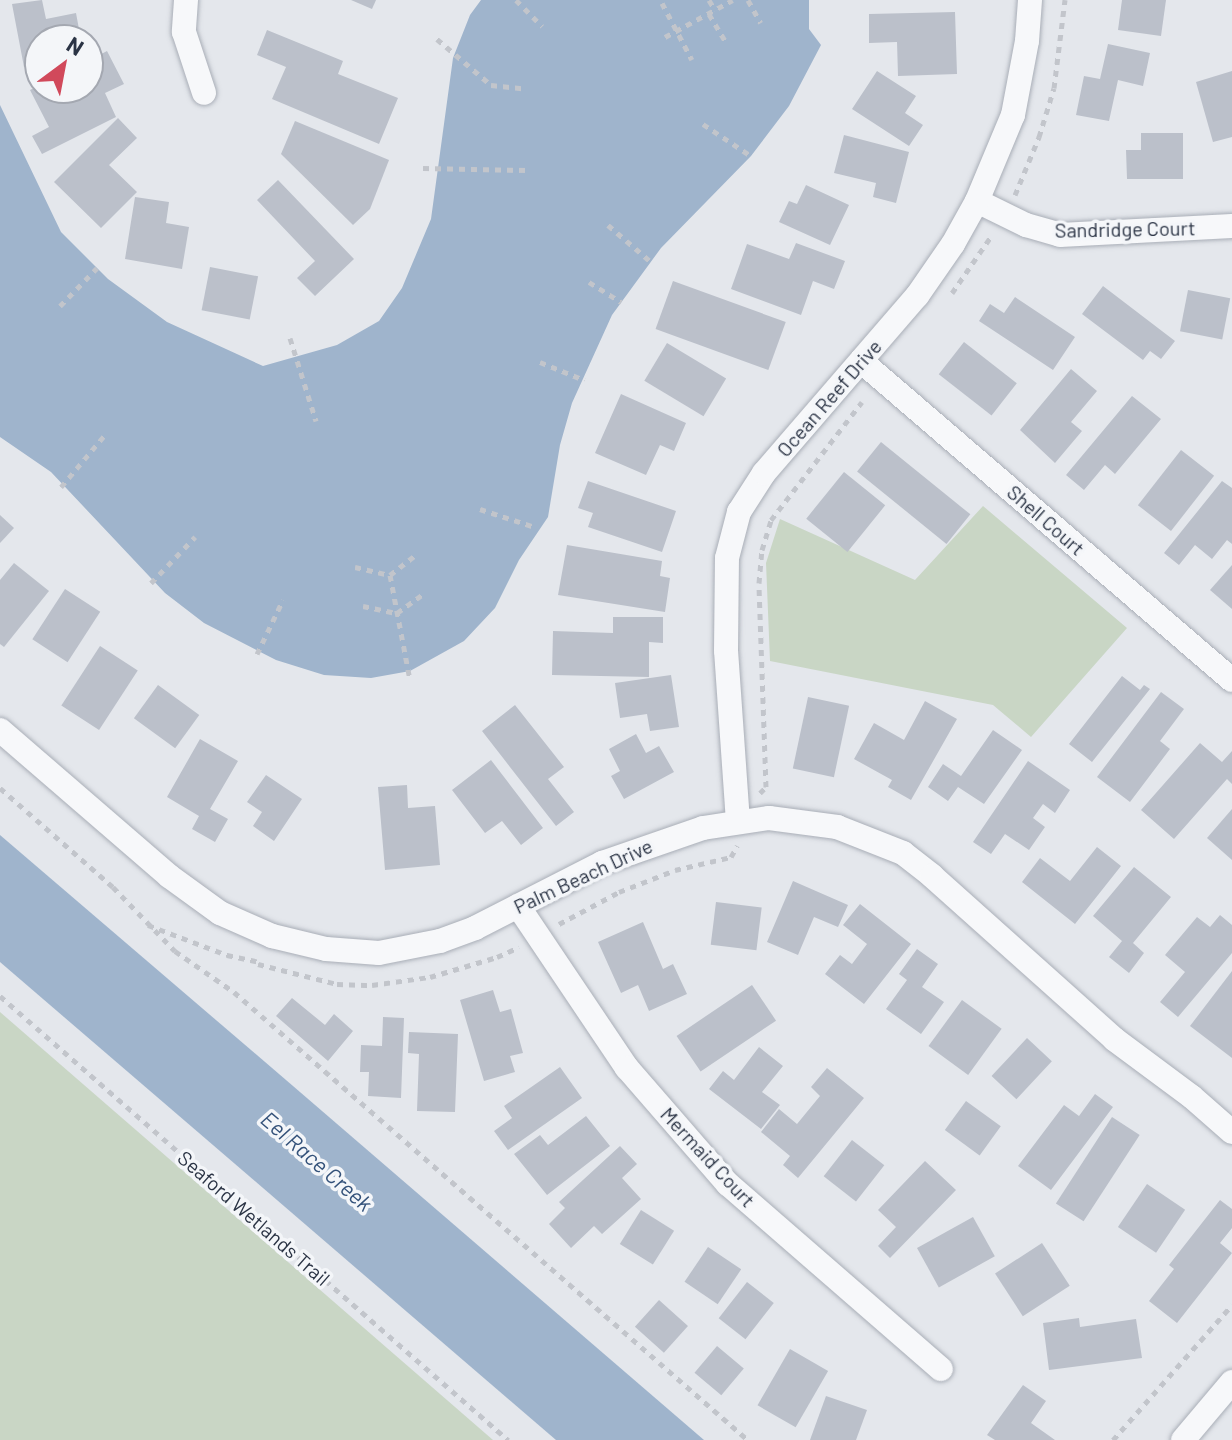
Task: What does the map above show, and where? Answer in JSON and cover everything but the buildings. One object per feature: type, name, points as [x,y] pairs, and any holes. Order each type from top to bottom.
[{"type":"street","points":[[186,0],[184,32],[204,93]]},
{"type":"street","name":"Ocean Reef Drive","points":[[738,822],[726,651],[727,558],[739,512],[764,473],[917,296],[977,201],[1013,115],[1027,41],[1030,0]]},
{"type":"street","name":"Sandridge Court","points":[[977,201],[1026,225],[1060,235],[1232,226]]},
{"type":"street","name":"Shell Court","points":[[861,361],[1232,680]]},
{"type":"street","name":"Palm Beach Drive","points":[[0,730],[194,896],[220,913],[272,936],[326,949],[379,953],[440,941],[636,850],[703,828],[769,818],[801,819],[871,838],[903,853],[1114,1039],[1192,1097],[1232,1132]]},
{"type":"street","name":"Mermaid Court","points":[[518,906],[627,1068],[728,1184],[941,1369]]},
{"type":"street","points":[[1183,1440],[1232,1382]]},
{"type":"path","points":[[516,0],[542,26]]},
{"type":"path","points":[[709,0],[725,41]]},
{"type":"path","points":[[665,37],[733,0]]},
{"type":"path","points":[[748,0],[761,23]]},
{"type":"path","points":[[662,3],[692,60]]},
{"type":"path","points":[[437,39],[491,85],[522,88]]},
{"type":"path","points":[[703,124],[751,156]]},
{"type":"path","points":[[423,168],[529,170]]},
{"type":"path","points":[[608,225],[650,261]]},
{"type":"path","points":[[60,306],[97,268]]},
{"type":"path","points":[[589,282],[621,302]]},
{"type":"path","points":[[290,338],[316,421]]},
{"type":"path","points":[[540,362],[584,380]]},
{"type":"path","points":[[61,487],[104,436]]},
{"type":"path","points":[[480,509],[535,527]]},
{"type":"path","points":[[151,583],[195,537]]},
{"type":"path","points":[[390,575],[417,554]]},
{"type":"path","points":[[355,567],[390,575]]},
{"type":"path","points":[[390,575],[410,680]]},
{"type":"path","points":[[363,606],[397,613],[425,593]]},
{"type":"path","points":[[257,654],[283,600]]},
{"type":"path","points":[[0,788],[113,887],[175,951],[234,992],[748,1440]]},
{"type":"path","points":[[147,925],[258,964],[272,936]]},
{"type":"path","name":"Seaford Wetlands Trail","points":[[0,996],[508,1440]]},
{"type":"path","points":[[1113,1440],[1232,1305]]},
{"type":"green space","points":[[983,506],[1127,628],[1031,737],[993,705],[770,661],[766,563],[780,519],[915,580]]},
{"type":"green space","points":[[0,1012],[493,1440],[0,1440]]},
{"type":"water","points":[[481,0],[809,0],[809,29],[821,45],[789,106],[751,156],[661,248],[612,315],[572,403],[560,445],[548,517],[519,560],[495,608],[464,641],[410,671],[371,678],[324,675],[276,660],[204,623],[165,593],[51,472],[0,437],[0,105],[61,232],[108,279],[167,322],[263,366],[337,345],[379,321],[402,288],[431,219],[453,58],[470,15]]},
{"type":"water","name":"Eel Race Creek","points":[[0,835],[704,1440],[556,1440],[0,962]]}]
